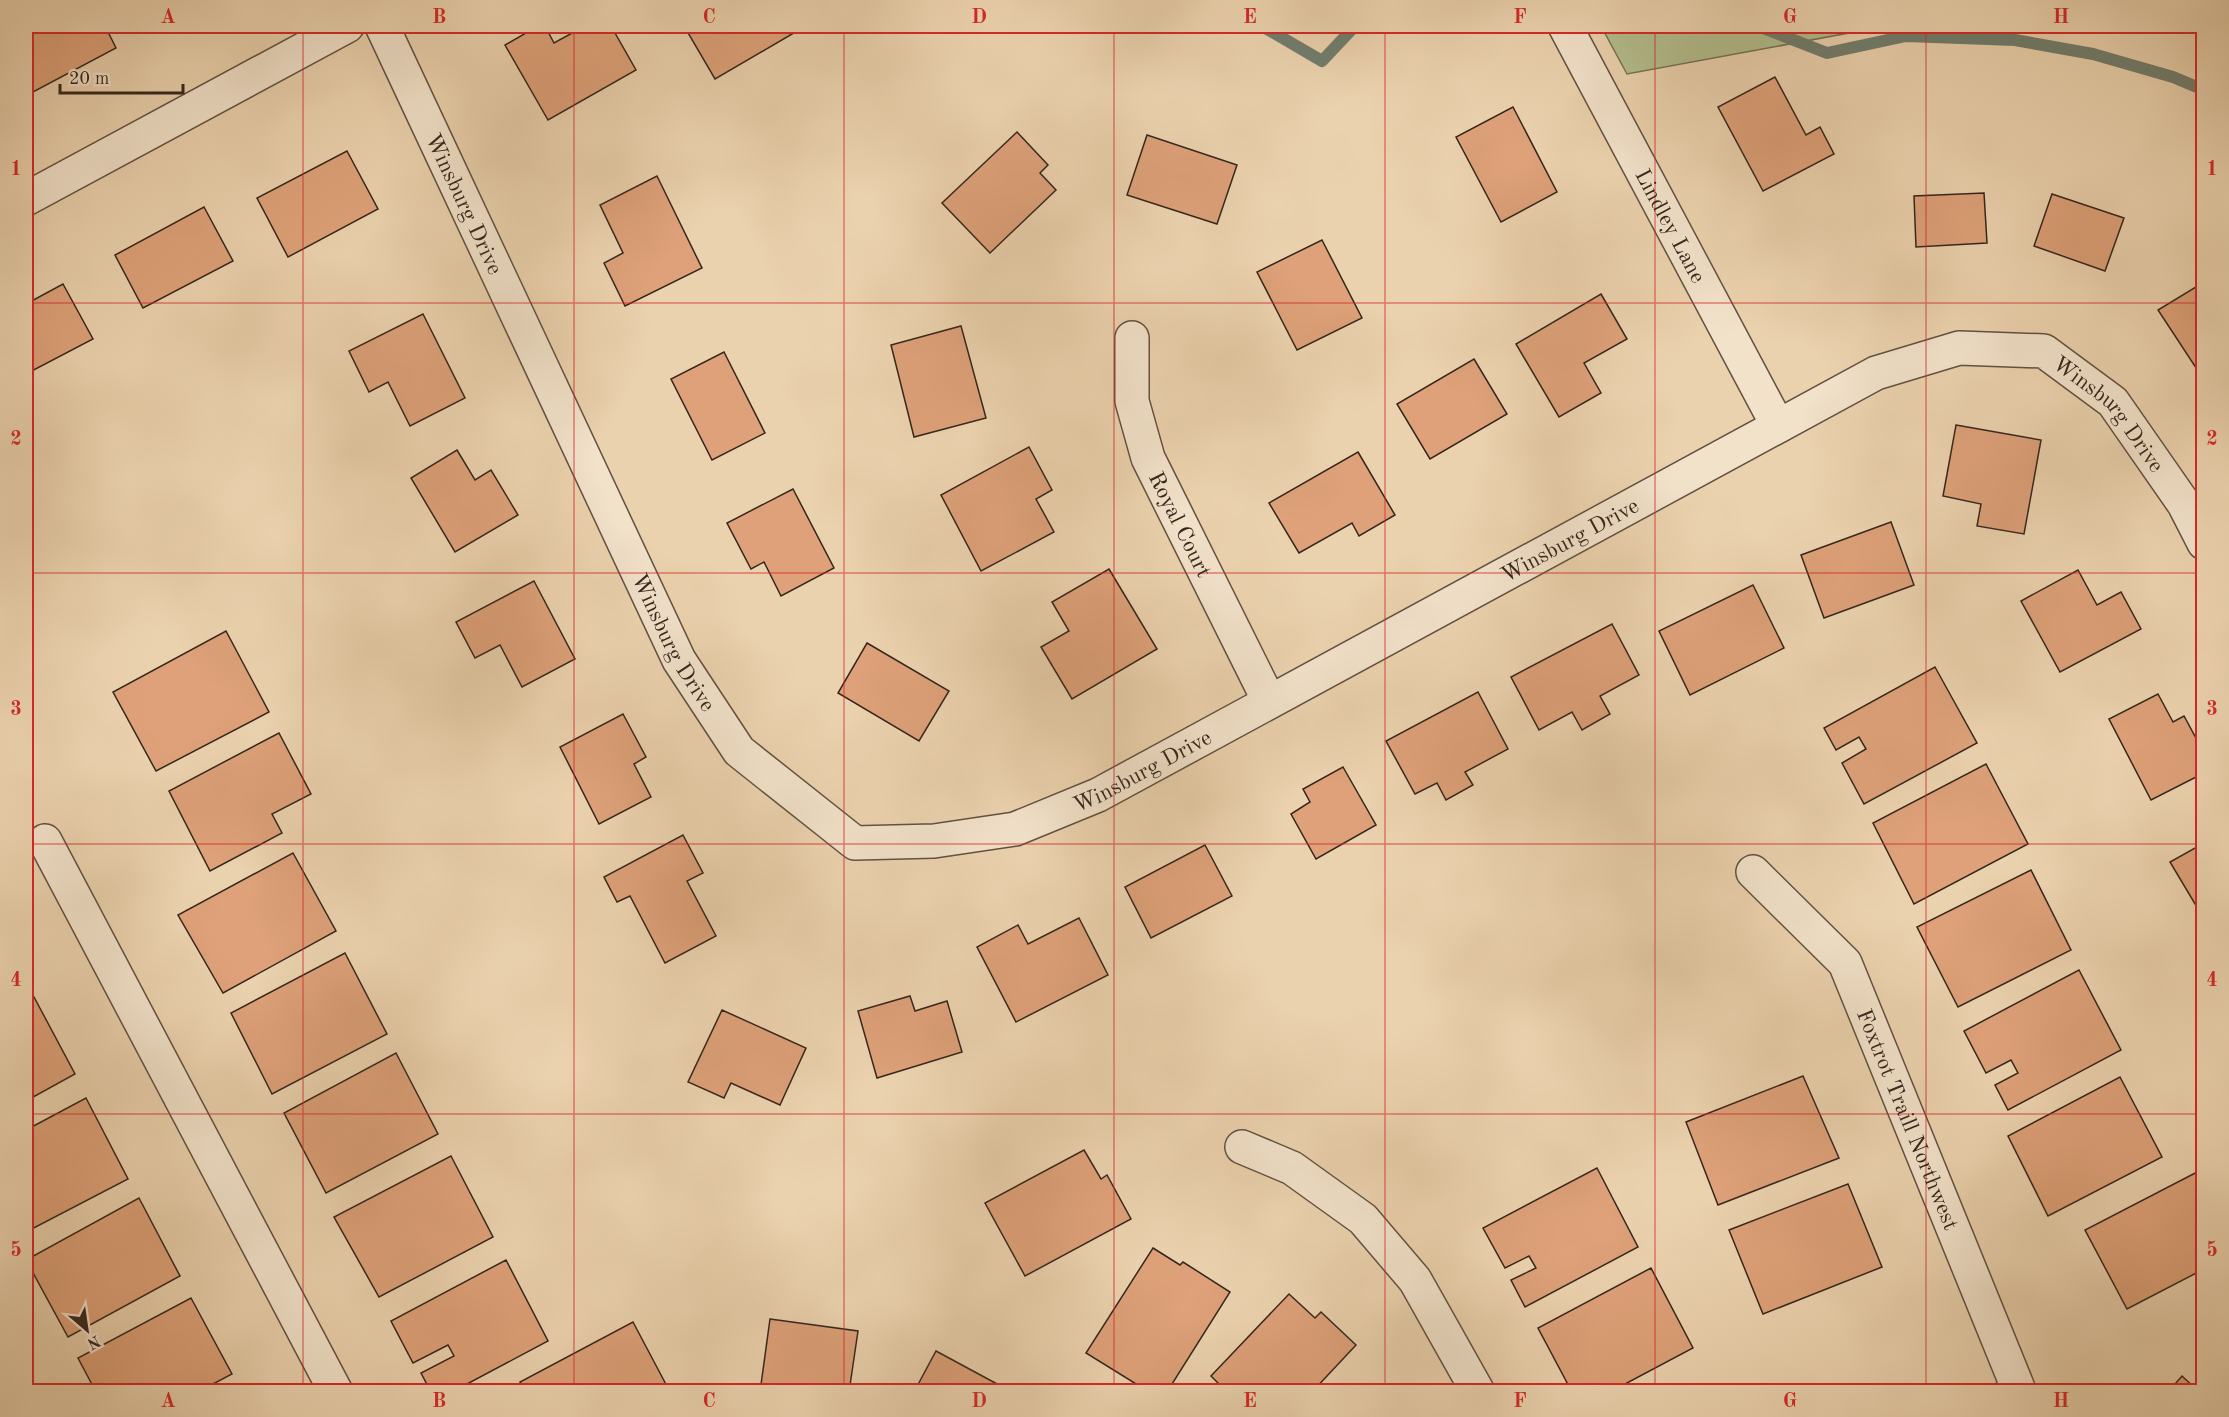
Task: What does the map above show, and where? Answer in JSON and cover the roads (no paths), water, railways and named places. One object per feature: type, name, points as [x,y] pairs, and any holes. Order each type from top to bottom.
[{"type":"street","points":[[26,199],[347,26]]},
{"type":"street","name":"Winsburg Drive","points":[[382,26],[679,660],[739,751],[855,843],[934,841],[1016,829],[1098,795],[1876,373],[1959,348],[2044,351],[2114,402],[2184,504],[2204,543]]},
{"type":"street","name":"Lindley Lane","points":[[1564,26],[1778,426]]},
{"type":"street","name":"Royal Court","points":[[1132,338],[1132,401],[1148,458],[1269,701]]},
{"type":"street","points":[[45,841],[336,1392]]},
{"type":"street","name":"Foxtrot Traill Northwest","points":[[1753,872],[1845,963],[2018,1388],[2011,1392]]},
{"type":"street","points":[[1242,1147],[1292,1168],[1363,1219],[1415,1280],[1478,1392]]},
{"type":"waterway","points":[[1262,26],[1322,61],[1355,26]]},
{"type":"waterway","points":[[1758,26],[1827,53],[1906,36],[2015,40],[2093,54],[2173,77],[2204,90]]}]
